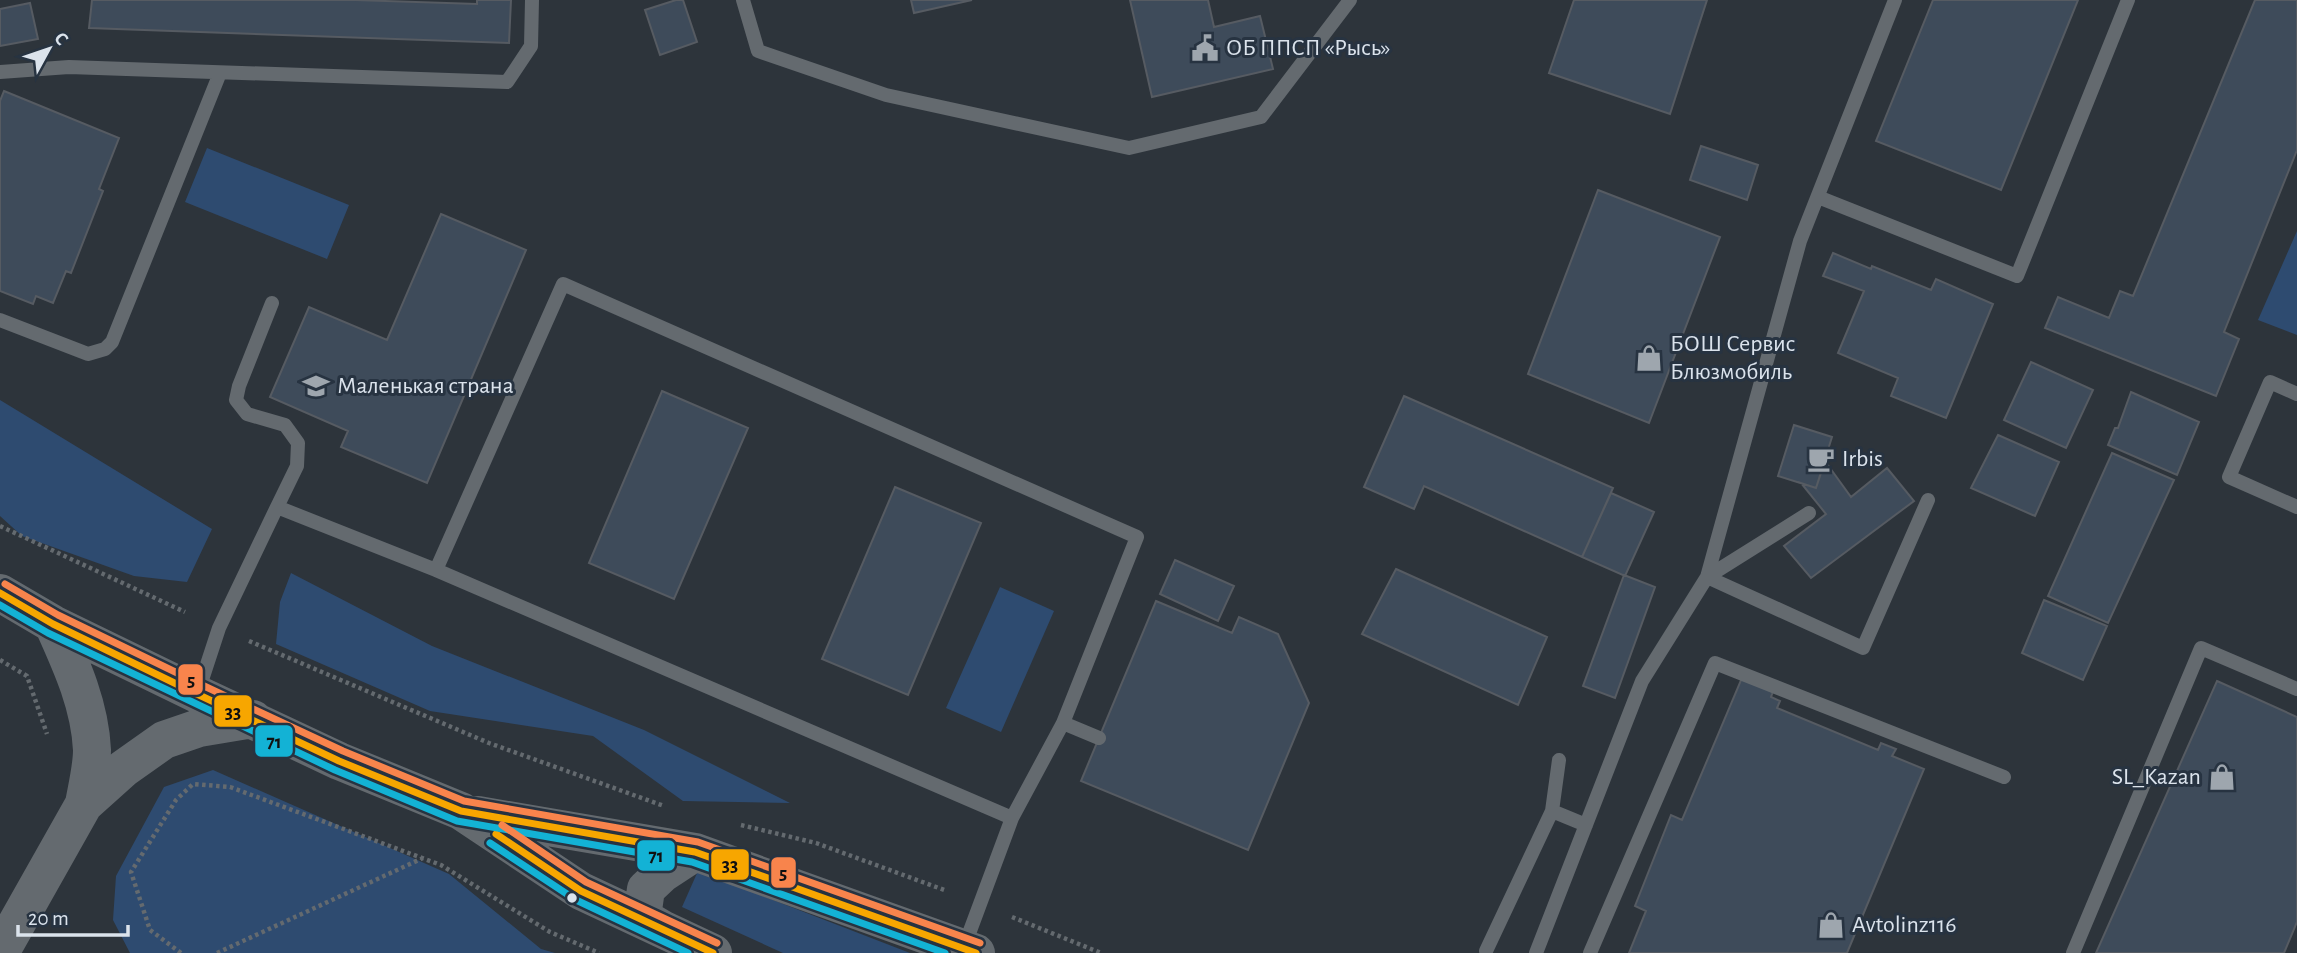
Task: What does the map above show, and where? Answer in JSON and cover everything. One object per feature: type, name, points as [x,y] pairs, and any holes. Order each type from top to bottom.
[{"type":"street","points":[[0,593],[53,624],[197,694],[339,761],[461,811],[581,891],[713,953]]},
{"type":"street","points":[[7,949],[84,804],[92,751],[87,710],[72,665],[53,624]]},
{"type":"street","points":[[84,804],[123,769],[164,740],[199,728],[253,719]]},
{"type":"street","points":[[461,811],[695,852],[970,951]]},
{"type":"street","points":[[666,931],[642,917],[646,889],[663,873],[695,852]]},
{"type":"lane","points":[[0,72],[69,67],[507,82],[531,46],[532,0]]},
{"type":"lane","points":[[743,0],[758,51],[886,95],[1129,148],[1261,117],[1350,0]]},
{"type":"lane","points":[[1536,953],[1642,681],[1706,577],[1800,241],[1895,0]]},
{"type":"lane","points":[[1818,197],[2017,276],[2128,0]]},
{"type":"lane","points":[[0,320],[88,354],[105,349],[113,342],[220,73]]},
{"type":"lane","points":[[436,570],[563,284],[1137,537],[1063,723],[1013,818],[970,951]]},
{"type":"lane","points":[[197,694],[219,628],[297,466],[298,443],[285,425],[247,414],[236,400],[272,303]]},
{"type":"lane","points":[[2297,394],[2270,382],[2229,477],[2297,507]]},
{"type":"lane","points":[[1706,577],[1863,648],[1928,500]]},
{"type":"lane","points":[[277,507],[436,570],[1013,818]]},
{"type":"lane","points":[[1706,577],[1809,513]]},
{"type":"lane","points":[[2073,953],[2202,648],[2297,689]]},
{"type":"lane","points":[[1590,953],[1715,663],[2004,777]]},
{"type":"lane","points":[[1063,723],[1099,738]]},
{"type":"lane","points":[[1486,951],[1552,811],[1559,760]]},
{"type":"lane","points":[[1552,811],[1586,825]]},
{"type":"path","points":[[0,526],[186,612]]},
{"type":"path","points":[[249,641],[489,743],[666,806]]},
{"type":"path","points":[[0,660],[27,676],[47,734]]},
{"type":"path","points":[[181,953],[150,930],[131,872],[176,800],[193,784],[230,787],[441,865],[550,932],[599,953]]},
{"type":"path","points":[[728,822],[816,843],[947,891]]},
{"type":"path","points":[[217,953],[424,858]]},
{"type":"path","points":[[1012,917],[1101,953]]},
{"type":"shaded area","points":[[207,148],[349,205],[327,259],[185,202]]},
{"type":"shaded area","points":[[2297,231],[2297,335],[2258,320]]},
{"type":"shaded area","points":[[0,400],[212,529],[187,582],[134,576],[22,536],[0,516]]},
{"type":"shaded area","points":[[291,573],[432,646],[644,730],[790,803],[683,801],[593,736],[430,711],[276,644],[280,602]]},
{"type":"shaded area","points":[[1000,587],[1054,611],[1001,732],[946,708]]},
{"type":"shaded area","points":[[213,770],[449,874],[541,949],[555,953],[130,953],[113,920],[116,876],[164,787]]},
{"type":"shaded area","points":[[698,871],[910,953],[783,953],[682,907]]},
{"type":"building","points":[[92,0],[355,0],[477,4],[477,0],[511,0],[509,43],[89,28]]},
{"type":"building","points":[[683,0],[697,42],[660,55],[645,10]]},
{"type":"building","points":[[911,0],[972,0],[914,13]]},
{"type":"building","name":"ОБ ППСП «Рысь»","points":[[1130,0],[1208,0],[1214,27],[1260,16],[1273,69],[1152,97]]},
{"type":"building","points":[[1574,0],[1707,0],[1670,114],[1549,73]]},
{"type":"building","points":[[1933,0],[2078,0],[2001,190],[1876,141]]},
{"type":"building","points":[[2255,0],[2297,0],[2297,150],[2224,332],[2239,339],[2216,396],[2045,328],[2058,297],[2109,318],[2120,291],[2133,296]]},
{"type":"building","points":[[30,3],[38,39],[0,46],[0,9]]},
{"type":"building","points":[[4,91],[119,138],[99,189],[103,191],[71,273],[66,271],[53,303],[36,296],[33,304],[0,291],[0,101]]},
{"type":"building","points":[[1701,146],[1758,165],[1747,200],[1690,180]]},
{"type":"building","points":[[1598,190],[1720,237],[1649,423],[1528,374]]},
{"type":"building","points":[[441,214],[526,250],[427,483],[341,447],[348,431],[270,397],[309,307],[387,340]]},
{"type":"building","points":[[1833,253],[1931,290],[1936,279],[1993,304],[1946,418],[1891,396],[1898,378],[1838,353],[1864,291],[1823,276]]},
{"type":"building","points":[[2031,362],[2093,390],[2066,448],[2004,420]]},
{"type":"building","points":[[662,391],[748,428],[674,599],[589,563]]},
{"type":"building","points":[[2131,392],[2199,422],[2177,475],[2108,445],[2115,428],[2118,428]]},
{"type":"building","points":[[1404,396],[1613,488],[1582,557],[1424,486],[1414,509],[1364,487]]},
{"type":"building","points":[[1794,425],[1832,437],[1816,488],[1778,476]]},
{"type":"building","points":[[1998,435],[2059,462],[2035,516],[1971,488]]},
{"type":"building","points":[[2112,453],[2174,480],[2108,623],[2048,596]]},
{"type":"building","points":[[1825,461],[1851,497],[1887,468],[1914,501],[1811,578],[1784,546],[1826,514],[1801,483],[1816,488]]},
{"type":"building","points":[[895,487],[981,523],[908,695],[822,659]]},
{"type":"building","points":[[1611,493],[1654,512],[1625,576],[1582,557]]},
{"type":"building","points":[[1175,560],[1234,586],[1218,621],[1160,594]]},
{"type":"building","points":[[1396,569],[1547,637],[1518,705],[1362,634]]},
{"type":"building","points":[[1624,575],[1655,587],[1615,698],[1583,686]]},
{"type":"building","points":[[2044,600],[2107,626],[2083,680],[2022,653]]},
{"type":"building","points":[[1156,601],[1232,633],[1239,617],[1278,634],[1309,703],[1248,850],[1081,781]]},
{"type":"building","points":[[1744,673],[1775,686],[1771,697],[1780,701],[1777,708],[1878,750],[1881,743],[1896,749],[1892,756],[1924,769],[1847,953],[1629,953],[1646,911],[1635,906],[1671,815],[1682,820]]},
{"type":"building","points":[[2217,681],[2297,717],[2297,922],[2284,953],[2096,953]]},
{"type":"transit line","name":"5","points":[[5,584],[58,615],[202,685],[343,751],[464,801],[698,842],[980,943]]},
{"type":"transit line","name":"33","points":[[0,593],[53,624],[197,694],[339,761],[461,811],[695,852],[976,953]]},
{"type":"transit line","name":"71","points":[[0,605],[48,633],[335,770],[457,821],[692,862],[945,953]]},
{"type":"transit line","name":"5","points":[[502,825],[586,882],[717,943]]},
{"type":"transit line","name":"33","points":[[496,834],[581,891],[713,953]]},
{"type":"transit line","name":"71","points":[[490,843],[576,900],[688,953]]},
{"type":"place","name":"ОБ ППСП «Рысь»","points":[[1205,48]]},
{"type":"place","name":"БОШ Сервис Блюзмобиль","points":[[1649,358]]},
{"type":"place","name":"Маленькая страна","points":[[316,386]]},
{"type":"place","name":"Irbis","points":[[1821,459]]},
{"type":"place","name":"SL_Kazan","points":[[2222,777]]},
{"type":"place","name":"Avtolinz116","points":[[1831,925]]}]
